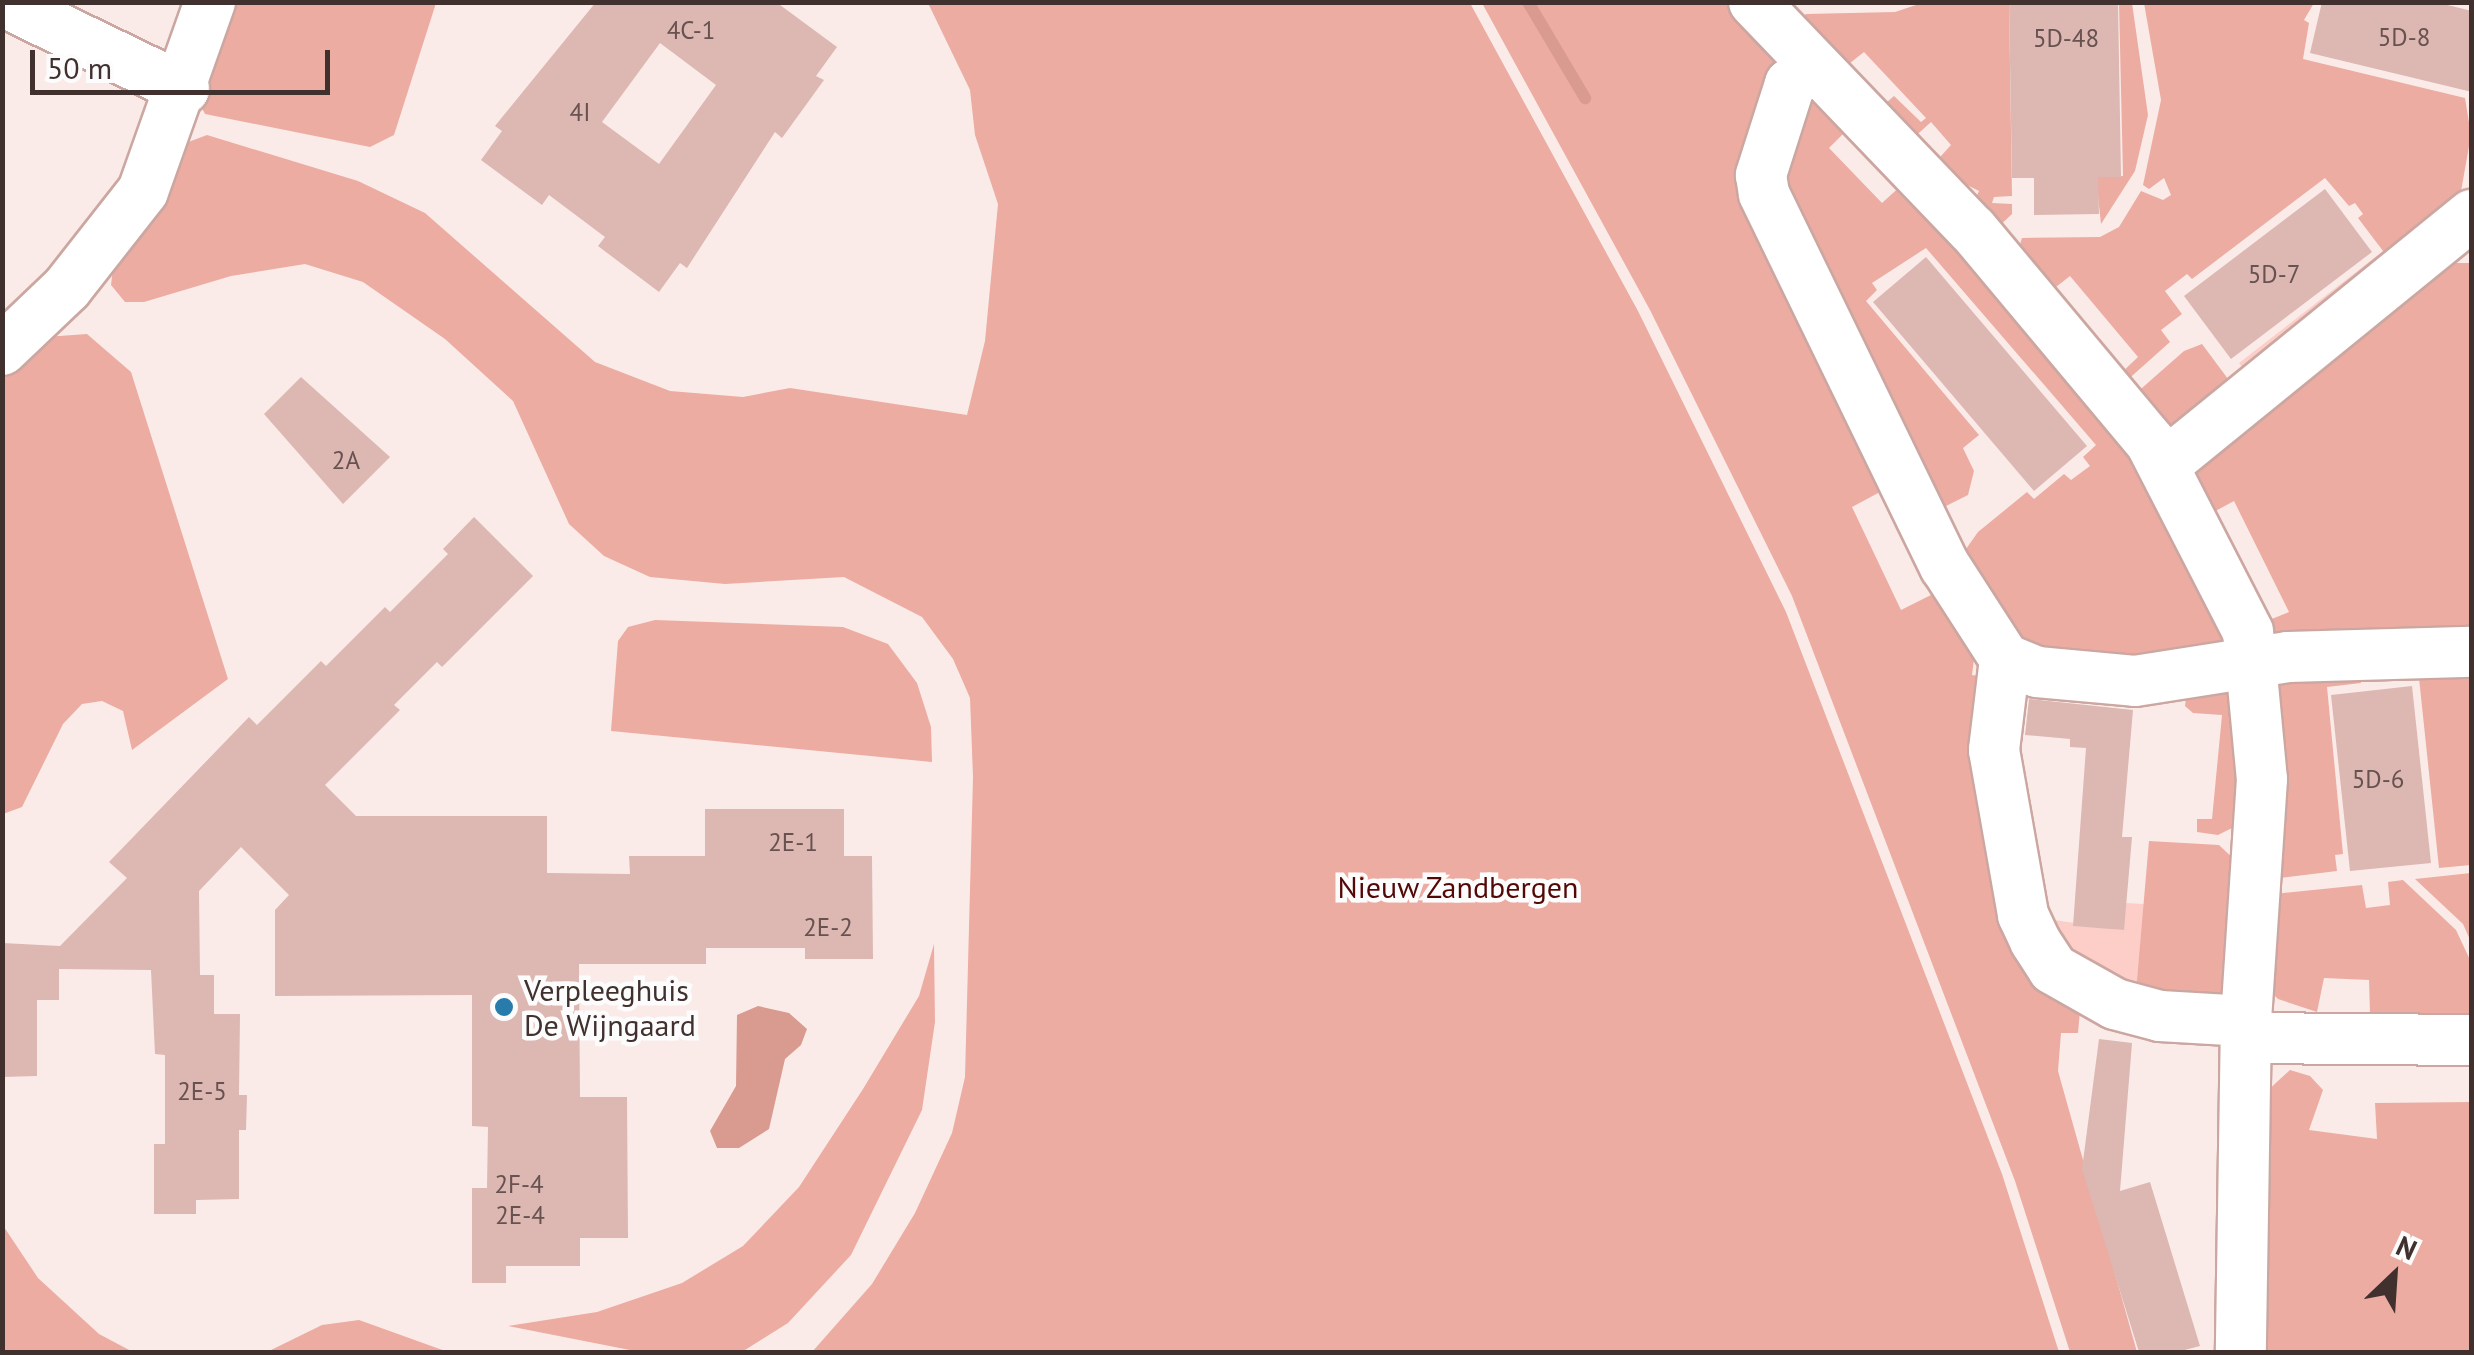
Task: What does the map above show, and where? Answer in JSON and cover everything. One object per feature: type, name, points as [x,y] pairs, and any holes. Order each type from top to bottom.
[{"type":"street","points":[[4,2],[184,89]]},
{"type":"street","points":[[2,350],[66,288],[143,191],[184,89],[210,2]]},
{"type":"street","points":[[1754,2],[1972,230],[2164,465],[2234,596],[2254,665],[2262,780],[2246,1030],[2240,1352]]},
{"type":"street","points":[[1814,66],[1790,84],[1762,176],[1764,194],[1946,566],[2005,659],[2037,672],[2134,681],[2254,665],[2288,656],[2472,652]]},
{"type":"street","points":[[2164,465],[2469,223]]},
{"type":"street","points":[[2005,659],[1994,750],[2023,915],[2034,941],[2053,969],[2114,1004],[2160,1016],[2246,1030],[2472,1040]]},
{"type":"shaded area","points":[[2383,251],[2396,268],[2252,380],[2239,363]]},
{"type":"shaded area","points":[[2126,903],[2144,904],[2136,991],[2097,980],[2040,918],[2123,930]]},
{"type":"shaded area","points":[[758,1006],[789,1013],[807,1029],[801,1045],[785,1059],[769,1129],[739,1148],[717,1148],[710,1131],[736,1086],[737,1015]]},
{"type":"green space","points":[[230,3],[436,3],[394,135],[370,147],[205,114],[199,102]]},
{"type":"green space","name":"Nieuw Zandbergen","points":[[928,3],[1470,3],[1638,311],[1786,612],[2002,1174],[2059,1352],[812,1352],[872,1284],[915,1213],[952,1133],[965,1077],[973,777],[970,698],[953,659],[922,617],[844,577],[725,584],[650,577],[604,556],[569,524],[513,401],[445,339],[363,282],[305,264],[231,276],[144,302],[125,302],[111,285],[114,259],[183,144],[207,135],[358,181],[425,213],[595,362],[670,391],[743,397],[790,388],[967,415],[985,341],[998,204],[975,135],[970,90]]},
{"type":"green space","points":[[1482,3],[1730,3],[1791,67],[1748,185],[1893,485],[1852,507],[1901,610],[1947,587],[1989,659],[1974,659],[1972,675],[1990,678],[1994,809],[2081,1000],[2078,1033],[2061,1033],[2058,1071],[2137,1352],[2070,1352],[2015,1181],[1792,596],[1650,310]]},
{"type":"green space","points":[[1922,3],[2009,3],[2012,196],[1994,197],[1992,203],[2012,204],[2012,214],[1994,231],[1971,208],[1979,191],[1931,167],[1951,145],[1931,122],[1909,142],[1912,131],[1886,103],[1894,96],[1921,122],[1926,118],[1864,52],[1840,71],[1795,23],[1806,14],[1895,12]]},
{"type":"green space","points":[[2119,3],[2132,3],[2148,115],[2135,171],[2101,224],[2096,177],[2123,176]]},
{"type":"green space","points":[[2144,3],[2314,3],[2304,20],[2309,23],[2303,59],[2465,98],[2471,135],[2457,214],[2396,268],[2358,218],[2363,214],[2355,203],[2349,206],[2325,178],[2192,279],[2187,274],[2165,291],[2182,314],[2161,330],[2170,342],[2124,383],[2118,376],[2138,357],[2070,276],[2047,294],[2016,257],[2022,238],[2100,237],[2119,227],[2141,191],[2163,200],[2171,195],[2164,178],[2149,189],[2143,185],[2161,100]]},
{"type":"green space","points":[[1812,88],[1849,128],[1829,148],[1882,203],[1904,183],[2129,440],[2229,641],[2224,654],[2028,659],[1961,556],[1978,532],[2027,492],[2034,499],[2064,474],[2071,480],[2090,466],[2083,457],[2096,445],[1926,248],[1872,283],[1877,290],[1866,301],[1979,435],[1963,448],[1974,471],[1968,495],[1944,507],[1774,191]]},
{"type":"green space","points":[[2449,263],[2471,263],[2471,638],[2285,643],[2264,622],[2289,612],[2234,501],[2210,514],[2191,480],[2197,458]]},
{"type":"green space","points":[[87,334],[131,372],[228,679],[132,750],[123,711],[102,701],[82,704],[63,724],[22,807],[3,814],[3,375],[25,348],[45,337]]},
{"type":"green space","points":[[2202,344],[2237,391],[2188,430],[2162,429],[2134,395],[2184,351]]},
{"type":"green space","points":[[655,620],[843,627],[888,644],[917,683],[931,727],[932,762],[611,731],[618,641],[628,627]]},
{"type":"green space","points":[[2471,662],[2471,865],[2439,868],[2419,678],[2380,681],[2378,674]]},
{"type":"green space","points":[[2289,668],[2360,676],[2361,683],[2327,687],[2343,854],[2335,855],[2337,871],[2272,879],[2276,690]]},
{"type":"green space","points":[[2217,684],[2238,695],[2238,825],[2218,835],[2197,832],[2197,819],[2212,819],[2222,715],[2193,713],[2185,706],[2187,691]]},
{"type":"green space","points":[[2149,841],[2219,845],[2236,861],[2222,1001],[2136,991]]},
{"type":"green space","points":[[2472,873],[2471,942],[2463,924],[2415,879]]},
{"type":"green space","points":[[2403,880],[2456,930],[2471,962],[2471,1014],[2370,1013],[2369,980],[2324,978],[2317,1012],[2278,999],[2270,991],[2274,894],[2362,885],[2366,908],[2390,905],[2388,882]]},
{"type":"green space","points":[[934,944],[935,1022],[922,1110],[851,1255],[788,1323],[745,1350],[718,1352],[640,1352],[508,1326],[597,1312],[682,1283],[743,1246],[799,1187],[863,1089],[919,996]]},
{"type":"green space","points":[[2290,1070],[2310,1076],[2323,1090],[2309,1130],[2377,1139],[2375,1103],[2471,1102],[2471,1352],[2258,1352],[2266,1092]]},
{"type":"green space","points":[[2,1224],[38,1278],[99,1334],[133,1352],[3,1352]]},
{"type":"green space","points":[[359,1320],[448,1352],[267,1352],[322,1325]]},
{"type":"building","points":[[596,2],[776,2],[837,47],[816,76],[824,80],[782,138],[775,132],[687,268],[680,263],[659,292],[598,246],[605,237],[549,195],[542,205],[481,160],[502,131],[495,126]],"holes":[[[660,43],[716,85],[659,164],[602,122]]]},
{"type":"building","points":[[2009,2],[2118,2],[2121,177],[2098,177],[2099,214],[2034,215],[2034,178],[2012,178]]},
{"type":"building","points":[[2322,2],[2435,2],[2472,11],[2472,92],[2310,53]]},
{"type":"building","points":[[2325,189],[2372,252],[2231,359],[2184,296]]},
{"type":"building","points":[[1926,257],[2087,446],[2034,491],[1873,302]]},
{"type":"building","points":[[301,377],[390,457],[343,504],[264,414]]},
{"type":"building","name":"Verpleeghuis De Wijngaard","points":[[474,517],[533,576],[442,667],[437,662],[394,705],[400,710],[325,785],[356,816],[547,816],[547,873],[630,874],[629,856],[705,856],[705,809],[844,809],[844,856],[872,856],[873,959],[805,959],[805,948],[706,948],[706,964],[579,964],[580,1097],[627,1097],[628,1238],[580,1238],[580,1266],[506,1266],[506,1283],[472,1283],[472,1188],[487,1188],[488,1127],[472,1126],[472,995],[275,996],[275,910],[289,895],[241,847],[199,891],[200,975],[214,975],[214,1014],[240,1014],[239,1095],[247,1095],[246,1130],[239,1130],[239,1199],[196,1200],[196,1214],[154,1214],[154,1144],[165,1144],[165,1055],[155,1054],[151,970],[59,969],[59,1000],[37,1000],[37,1076],[2,1077],[2,943],[60,946],[127,878],[109,862],[249,717],[257,725],[321,661],[326,666],[385,607],[390,612],[448,554],[443,549]]},
{"type":"building","points":[[2412,686],[2431,863],[2350,871],[2331,695]]},
{"type":"building","points":[[2029,699],[2133,710],[2122,837],[2132,837],[2124,930],[2073,926],[2086,748],[2070,747],[2070,739],[2025,735]]},
{"type":"building","points":[[2099,1039],[2132,1043],[2120,1191],[2150,1182],[2200,1346],[2177,1352],[2139,1352],[2082,1169]]},
{"type":"waterway","points":[[1528,2],[1585,98]]},
{"type":"place","name":"Verpleeghuis De Wijngaard","points":[[504,1007]]}]
